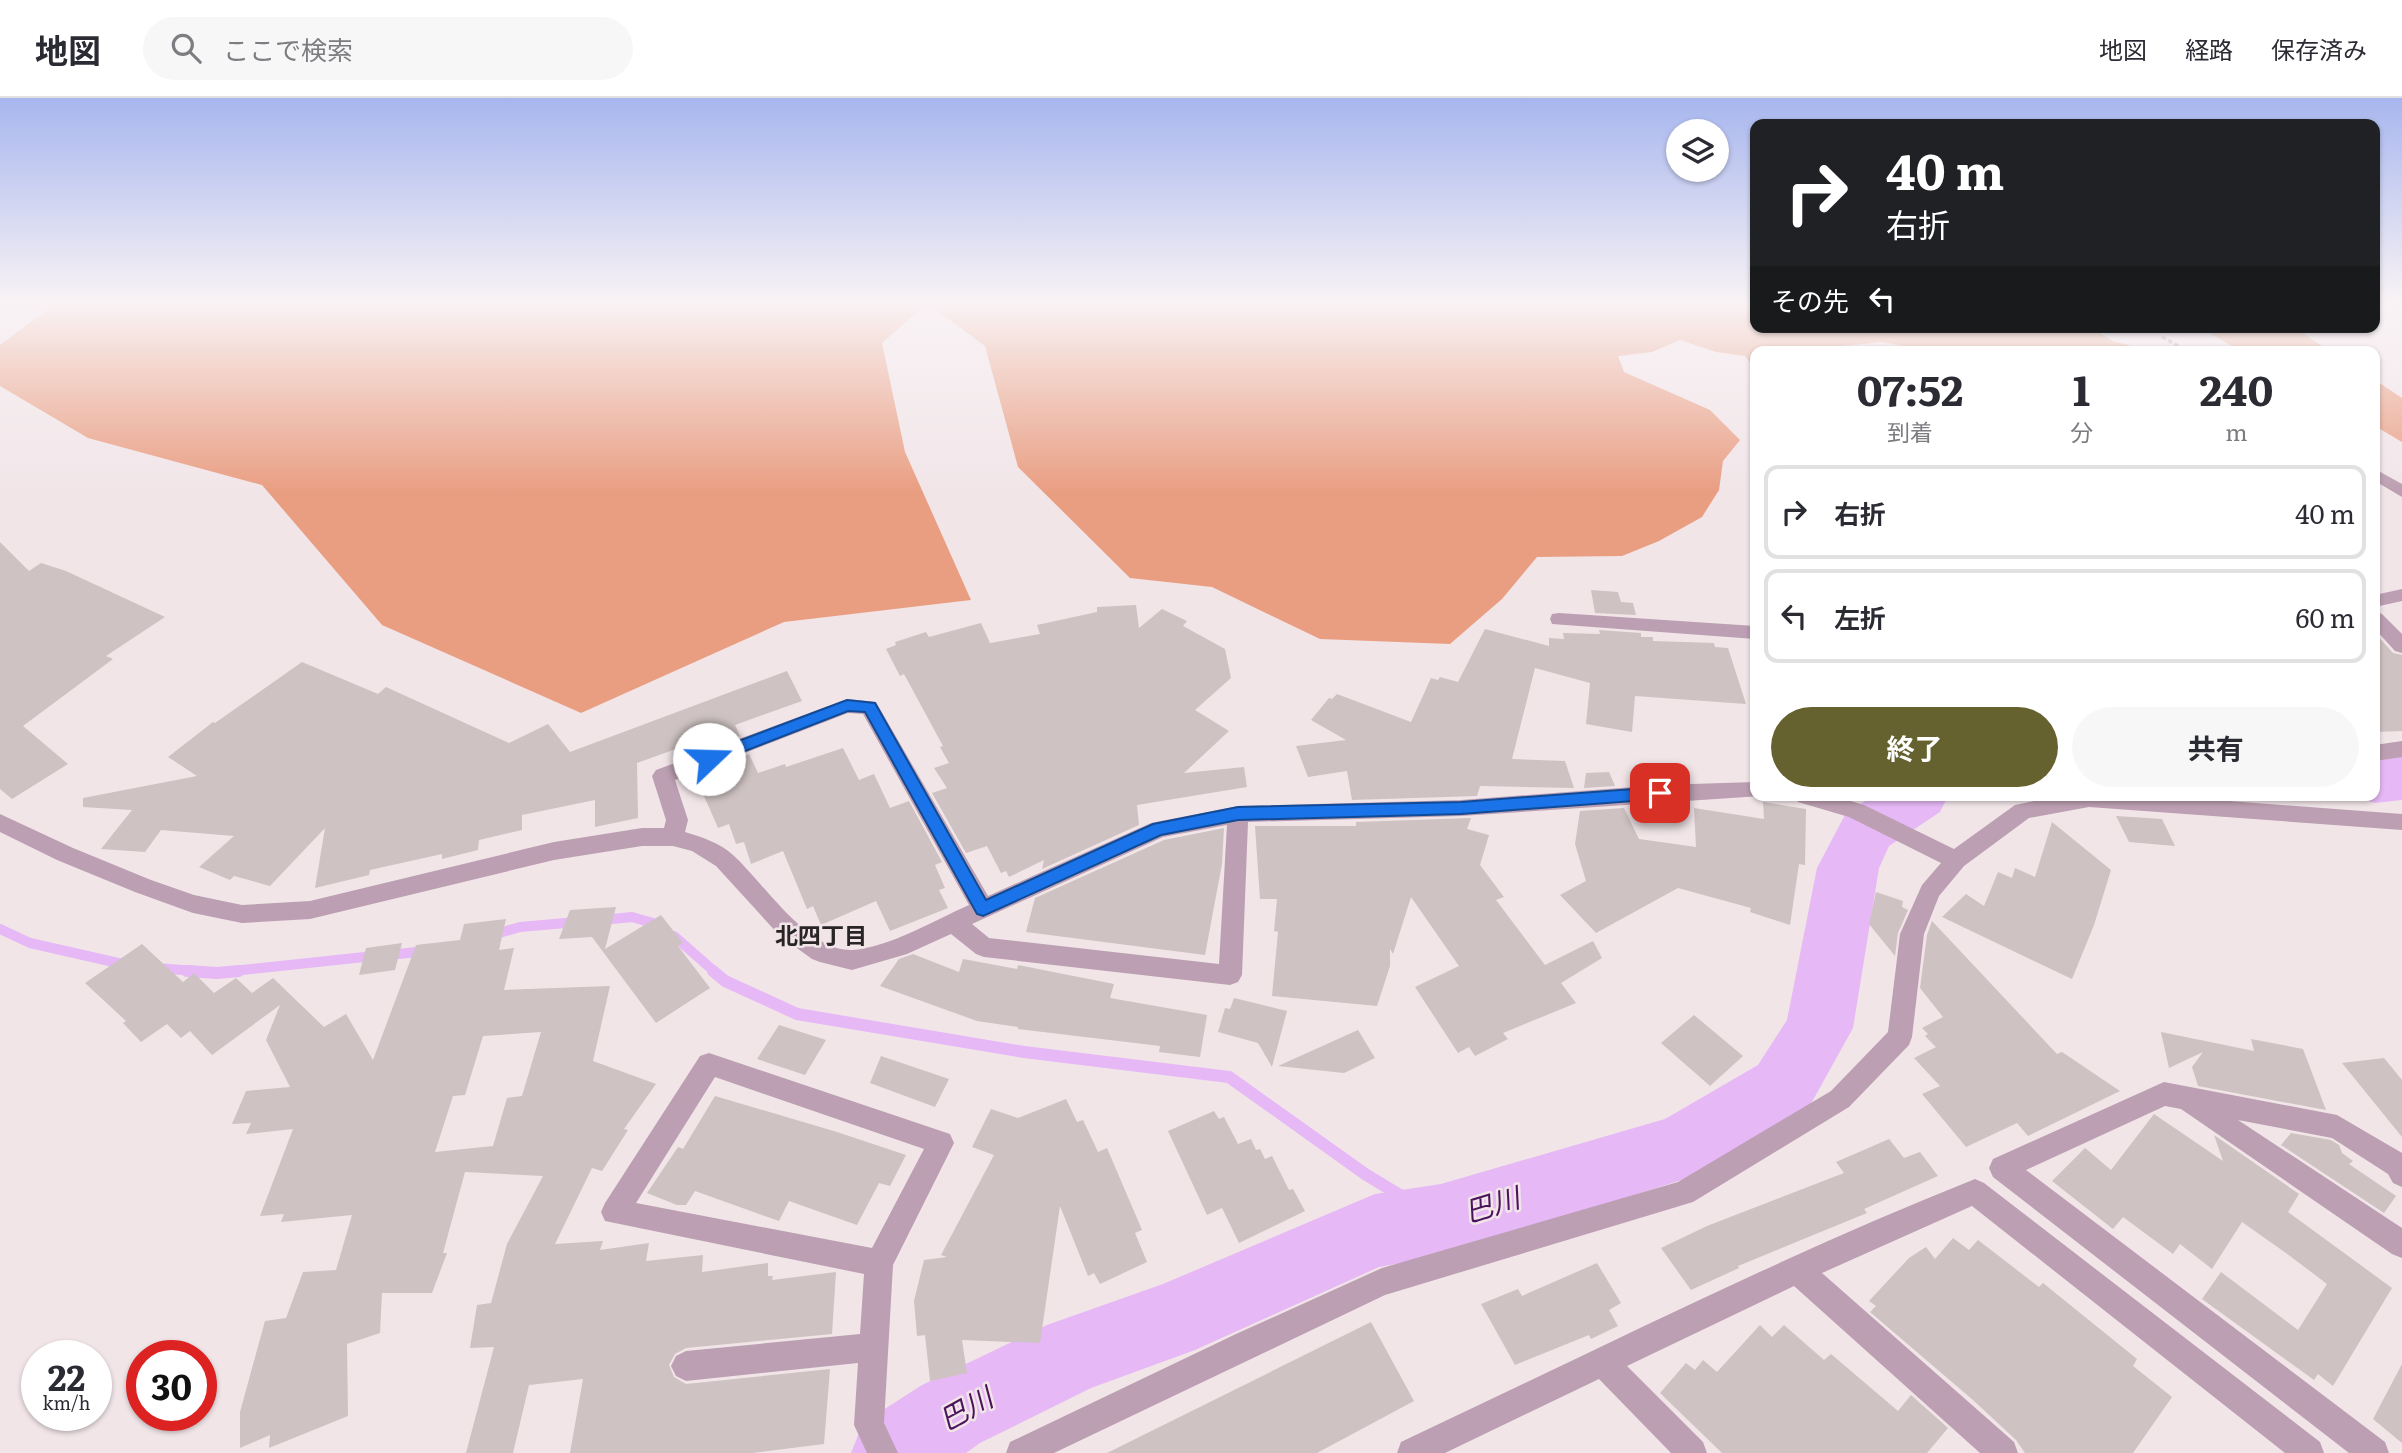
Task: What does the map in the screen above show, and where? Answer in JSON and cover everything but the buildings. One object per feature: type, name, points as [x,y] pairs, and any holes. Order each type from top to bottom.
[{"type":"street","points":[[2380,477],[2402,492]]},
{"type":"street","points":[[2380,600],[2402,595]]},
{"type":"street","points":[[1559,619],[1750,633]]},
{"type":"street","points":[[2380,623],[2402,646]]},
{"type":"street","points":[[673,837],[677,820],[663,776],[847,706],[870,707],[983,909]]},
{"type":"street","points":[[2380,752],[2402,749]]},
{"type":"street","points":[[0,822],[65,854],[142,886],[193,904],[242,914],[310,910],[554,850],[642,837],[673,837],[699,845],[724,860],[787,928],[820,952],[852,960],[899,947],[1158,829],[1238,814],[1461,808],[1660,793],[1750,790]]},
{"type":"street","points":[[1822,801],[1856,811],[1956,860]]},
{"type":"street","points":[[1021,1453],[1246,1344],[1382,1282],[1684,1193],[1840,1099],[1900,1037],[1912,934],[1930,891],[1956,860],[2023,811],[2079,801]]},
{"type":"street","points":[[2117,801],[2402,822]]},
{"type":"street","points":[[954,923],[984,947],[1230,975],[1238,814]]},
{"type":"street","points":[[879,1263],[615,1212],[709,1064],[941,1143],[879,1263],[869,1425],[883,1453]]},
{"type":"street","points":[[2374,1453],[2002,1168],[2164,1094],[2337,1127],[2400,1168]]},
{"type":"street","points":[[2184,1098],[2402,1244]]},
{"type":"street","points":[[1412,1453],[1797,1270],[1975,1192],[2309,1453]]},
{"type":"street","points":[[1797,1270],[2003,1453]]},
{"type":"street","points":[[686,1366],[874,1347]]},
{"type":"street","points":[[1602,1362],[1692,1453]]},
{"type":"shaded area","points":[[0,366],[887,366],[905,452],[971,600],[784,622],[581,713],[382,625],[262,485],[88,438],[0,386]]},
{"type":"shaded area","points":[[991,366],[1622,366],[1624,372],[1710,410],[1740,440],[1723,461],[1719,490],[1702,517],[1659,541],[1622,556],[1537,557],[1502,599],[1450,644],[1320,639],[1212,587],[1130,578],[1018,467]]},
{"type":"shaded area","points":[[2380,383],[2402,398],[2402,442],[2380,429]]},
{"type":"waterway","name":"巴川","points":[[2380,780],[2402,778]]},
{"type":"waterway","name":"巴川","points":[[893,1453],[951,1414],[1075,1353],[1167,1322],[1375,1231],[1441,1220],[1682,1148],[1783,1087],[1819,1028],[1848,868],[1867,830],[1911,801]]},
{"type":"waterway","points":[[602,920],[632,917],[660,925]]},
{"type":"waterway","points":[[492,935],[520,927],[577,922]]},
{"type":"waterway","points":[[0,929],[30,943],[127,965]]},
{"type":"waterway","points":[[674,936],[715,972]]},
{"type":"waterway","points":[[389,955],[426,951]]},
{"type":"waterway","points":[[223,972],[374,956]]},
{"type":"waterway","points":[[156,968],[209,972]]},
{"type":"waterway","points":[[187,971],[239,971]]},
{"type":"waterway","points":[[713,971],[725,981],[797,1014],[1024,1052],[1229,1077],[1365,1174],[1441,1220]]},
{"type":"district","name":"北四丁目","points":[[821,936]]},
{"type":"route","points":[[709,759],[847,706],[870,707],[983,909],[1158,829],[1238,814],[1461,808],[1660,793]]}]
